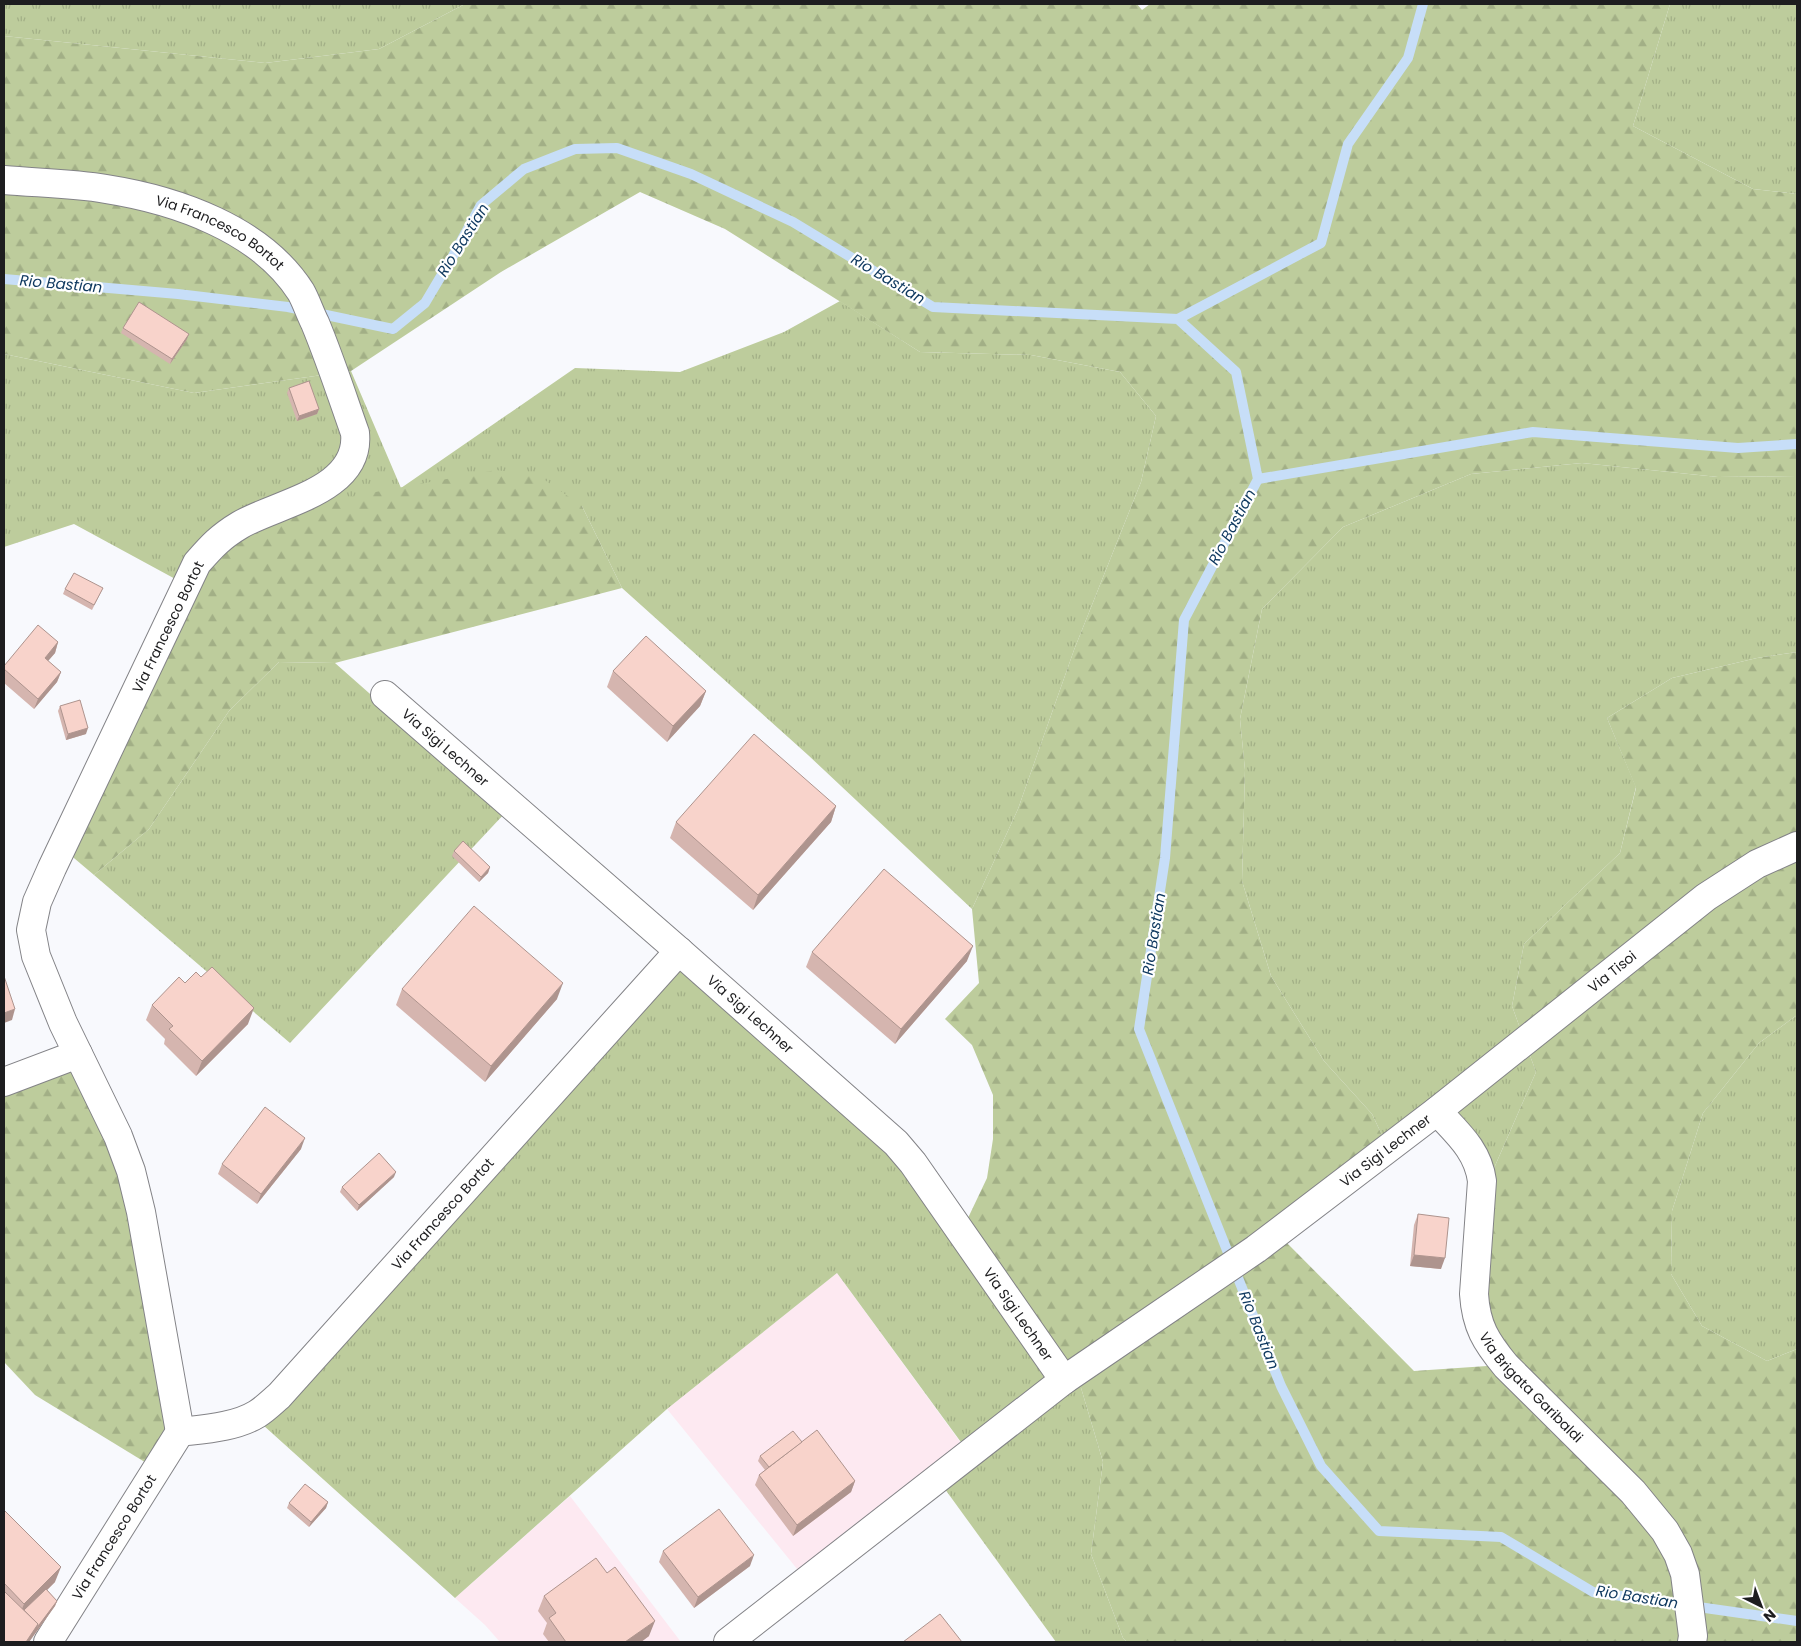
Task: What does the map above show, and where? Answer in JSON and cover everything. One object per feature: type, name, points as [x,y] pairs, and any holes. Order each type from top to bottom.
[{"type":"street","name":"Via Francesco Bortot","points":[[4,180],[104,188],[153,198],[194,212],[229,228],[256,244],[283,267],[302,293],[324,343],[355,433],[356,443],[346,467],[322,488],[241,524],[215,542],[197,563],[37,902],[31,930],[36,956],[63,1023],[118,1136],[131,1170],[141,1212],[180,1432],[48,1642]]},
{"type":"street","name":"Via Sigi Lechner","points":[[385,695],[896,1143],[913,1163],[1064,1380]]},
{"type":"street","name":"Via Tisoi","points":[[1437,1111],[1706,897],[1757,864],[1797,846]]},
{"type":"street","name":"Via Francesco Bortot","points":[[180,1432],[236,1423],[257,1414],[279,1396],[679,951]]},
{"type":"street","points":[[4,1082],[78,1054]]},
{"type":"street","name":"Via Sigi Lechner","points":[[728,1642],[1064,1380],[1256,1249],[1437,1111]]},
{"type":"street","name":"Via Brigata Garibaldi","points":[[1437,1111],[1466,1144],[1480,1166],[1482,1180],[1474,1294],[1475,1312],[1482,1332],[1491,1348],[1506,1366],[1645,1505],[1678,1554],[1685,1574],[1692,1639]]},
{"type":"shaded area","points":[[837,1273],[966,1450],[802,1575],[667,1409]]},
{"type":"shaded area","points":[[570,1496],[681,1642],[500,1642],[485,1625],[455,1598]]},
{"type":"green space","points":[[4,4],[465,4],[379,49],[265,63],[4,36]]},
{"type":"green space","points":[[465,4],[1137,4],[1142,10],[1150,4],[1670,4],[1633,126],[1753,189],[1797,194],[1797,476],[1718,477],[1582,463],[1471,474],[1343,527],[1262,609],[1240,719],[1245,770],[1242,881],[1271,976],[1324,1061],[1372,1114],[1390,1152],[1285,1241],[1414,1371],[1487,1366],[1482,1273],[1491,1175],[1536,1072],[1512,1006],[1524,944],[1620,853],[1636,788],[1607,718],[1672,678],[1757,658],[1797,652],[1797,1015],[1759,1043],[1703,1113],[1672,1211],[1671,1274],[1702,1326],[1767,1361],[1797,1349],[1797,1642],[1127,1642],[1123,1638],[1091,1554],[1103,1462],[1079,1381],[968,1218],[987,1178],[993,1139],[993,1095],[972,1045],[945,1019],[979,983],[972,909],[1018,809],[1074,650],[1141,482],[1156,416],[1120,372],[1031,355],[920,352],[725,229],[640,192],[501,272],[351,371],[194,393],[4,354],[4,36],[265,63],[379,49]]},
{"type":"green space","points":[[1670,4],[1797,4],[1797,194],[1753,189],[1633,126]]},
{"type":"green space","points":[[840,301],[920,352],[1031,355],[1120,372],[1156,416],[1141,482],[1074,650],[1018,809],[972,909],[808,755],[622,588],[582,506],[179,581],[74,524],[4,547],[4,354],[194,393],[351,371],[401,488],[575,368],[680,372],[784,332]]},
{"type":"green space","points":[[1582,463],[1718,477],[1797,476],[1797,652],[1757,658],[1672,678],[1607,718],[1636,787],[1620,853],[1524,944],[1512,1006],[1536,1072],[1491,1175],[1452,1101],[1390,1152],[1372,1114],[1324,1061],[1271,976],[1242,881],[1245,770],[1240,719],[1262,609],[1343,527],[1471,474]]},
{"type":"green space","points":[[496,470],[539,476],[582,506],[622,588],[335,663],[279,662],[229,711],[149,829],[94,875],[55,842],[179,581],[245,512],[321,502]]},
{"type":"green space","points":[[279,662],[335,663],[505,813],[290,1043],[94,875],[149,829],[229,711]]},
{"type":"green space","points":[[682,941],[897,1133],[1079,1381],[1103,1462],[1091,1554],[1123,1638],[1127,1642],[1056,1642],[934,1474],[966,1449],[837,1273],[667,1409],[455,1598],[263,1425]]},
{"type":"green space","points":[[1797,1015],[1797,1349],[1767,1361],[1702,1326],[1671,1274],[1672,1211],[1703,1113],[1759,1043]]},
{"type":"green space","points":[[74,1045],[138,1150],[178,1367],[166,1475],[35,1395],[4,1362],[4,1068]]},
{"type":"building","points":[[139,302],[189,334],[172,359],[123,328]]},
{"type":"building","points":[[309,381],[319,409],[299,416],[289,388]]},
{"type":"building","points":[[74,573],[103,588],[94,605],[65,589]]},
{"type":"building","points":[[38,625],[58,642],[45,658],[61,672],[38,699],[4,669],[4,666]]},
{"type":"building","points":[[646,636],[706,691],[673,726],[613,671]]},
{"type":"building","points":[[80,700],[88,728],[68,734],[60,706]]},
{"type":"building","points":[[754,734],[836,806],[758,895],[676,822]]},
{"type":"building","points":[[463,841],[490,867],[481,877],[454,851]]},
{"type":"building","points":[[884,869],[973,946],[901,1029],[812,952]]},
{"type":"building","points":[[474,906],[563,983],[491,1066],[402,989]]},
{"type":"building","points":[[212,967],[254,1008],[202,1061],[169,1029],[173,1026],[152,1005],[179,977],[185,983],[196,972],[201,977]]},
{"type":"building","points":[[4,976],[15,1009],[4,1013]]},
{"type":"building","points":[[265,1107],[305,1138],[261,1194],[222,1164]]},
{"type":"building","points":[[379,1153],[396,1172],[359,1205],[342,1187]]},
{"type":"building","points":[[1418,1214],[1449,1218],[1445,1258],[1414,1255]]},
{"type":"building","points":[[817,1430],[855,1481],[797,1525],[759,1475]]},
{"type":"building","points":[[793,1431],[802,1442],[769,1467],[760,1456]]},
{"type":"building","points":[[305,1484],[328,1502],[311,1522],[289,1503]]},
{"type":"building","points":[[719,1509],[754,1555],[698,1597],[663,1551]]},
{"type":"building","points":[[4,1510],[61,1567],[24,1604],[4,1583]]},
{"type":"building","points":[[596,1558],[607,1573],[615,1567],[655,1621],[625,1642],[566,1642],[549,1618],[556,1613],[544,1596]]},
{"type":"building","points":[[46,1589],[57,1601],[36,1629],[38,1624],[24,1610]]},
{"type":"building","points":[[5,1592],[38,1624],[26,1642],[4,1642]]},
{"type":"building","points":[[940,1614],[962,1642],[903,1642]]},
{"type":"waterway","points":[[1178,319],[1321,243],[1348,144],[1408,58],[1423,4]]},
{"type":"waterway","name":"Rio Bastian","points":[[4,279],[178,294],[288,307],[393,329],[425,303],[481,205],[524,169],[575,149],[617,148],[691,174],[793,222],[933,307],[1178,319],[1236,372],[1258,479],[1184,620],[1165,858],[1139,1029],[1281,1386],[1321,1466],[1379,1531],[1501,1537],[1593,1592],[1797,1621]]},
{"type":"waterway","points":[[1258,479],[1533,432],[1738,448],[1797,444]]}]
